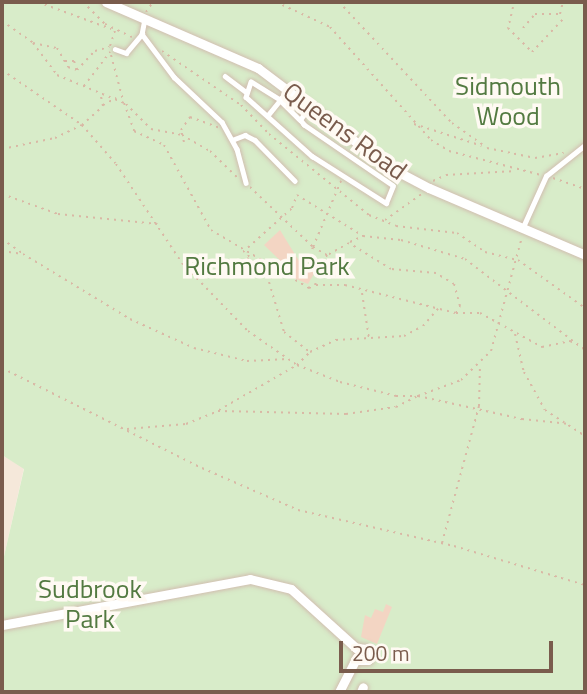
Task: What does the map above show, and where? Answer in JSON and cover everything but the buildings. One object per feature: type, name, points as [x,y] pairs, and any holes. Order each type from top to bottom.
[{"type":"street","name":"Queens Road","points":[[106,2],[236,58],[289,90],[388,167],[429,188],[585,255]]},
{"type":"street","points":[[2,625],[23,624],[250,579],[291,589],[356,648],[357,660],[339,692]]},
{"type":"lane","points":[[112,48],[126,53],[140,37],[145,19]]},
{"type":"lane","points":[[140,37],[150,43],[174,78],[228,132],[246,183]]},
{"type":"lane","points":[[225,76],[246,92],[312,156],[386,203],[393,186],[300,120],[280,100],[251,82],[246,92]]},
{"type":"lane","points":[[268,115],[289,90]]},
{"type":"lane","points":[[300,120],[310,107]]},
{"type":"lane","points":[[232,140],[245,135],[256,140],[295,181]]},
{"type":"lane","points":[[523,227],[546,176],[572,152],[585,145]]},
{"type":"path","points":[[38,2],[115,31],[140,37]]},
{"type":"path","points":[[83,2],[115,31]]},
{"type":"path","points":[[145,19],[153,2]]},
{"type":"path","points":[[276,2],[330,27],[413,124],[449,151],[585,189]]},
{"type":"path","points":[[339,2],[452,123],[486,147]]},
{"type":"path","points":[[523,29],[535,14],[560,14],[563,2]]},
{"type":"path","points":[[513,7],[508,28],[532,52],[565,17]]},
{"type":"path","points":[[2,21],[33,43],[57,75],[117,97],[134,131],[164,145],[211,230],[242,252],[309,288],[315,285],[345,285],[362,292],[456,313],[481,313],[542,347],[570,341],[585,350]]},
{"type":"path","points":[[84,86],[104,63],[112,48],[115,31]]},
{"type":"path","points":[[33,43],[57,48],[64,61],[77,70]]},
{"type":"path","points":[[150,43],[207,79],[319,175],[384,221],[450,231],[485,252],[518,260],[585,308]]},
{"type":"path","points":[[77,70],[95,51],[112,48]]},
{"type":"path","points":[[64,61],[74,61],[77,70]]},
{"type":"path","points":[[2,70],[82,125],[204,288],[248,331],[297,365],[340,382],[396,396],[418,396],[479,406],[522,419],[570,424]]},
{"type":"path","points":[[100,91],[102,104]]},
{"type":"path","points":[[102,104],[110,105],[117,97]]},
{"type":"path","points":[[2,149],[55,138],[82,125],[102,104]]},
{"type":"path","points":[[184,142],[181,130],[190,117],[228,132]]},
{"type":"path","points":[[413,124],[486,147],[535,158],[572,152]]},
{"type":"path","points":[[151,129],[152,140]]},
{"type":"path","points":[[384,221],[446,175],[521,171]]},
{"type":"path","points":[[2,194],[58,214],[157,224]]},
{"type":"path","points":[[242,252],[292,208],[298,195],[363,236],[401,240],[465,259],[585,350]]},
{"type":"path","points":[[218,411],[346,414],[396,407],[461,380],[480,364],[495,341],[496,323],[518,260],[523,227]]},
{"type":"path","points":[[315,285],[327,255],[363,236]]},
{"type":"path","points":[[2,239],[130,319],[194,348],[247,361],[288,359]]},
{"type":"path","points":[[349,243],[391,269],[436,273],[454,284],[460,306],[456,313]]},
{"type":"path","points":[[320,269],[310,256],[313,247],[327,255]]},
{"type":"path","points":[[2,251],[23,254]]},
{"type":"path","points":[[250,254],[247,258],[272,275],[285,332],[310,352]]},
{"type":"path","points":[[272,275],[284,264]]},
{"type":"path","points":[[362,292],[369,341]]},
{"type":"path","points":[[126,429],[186,424],[218,411],[297,365],[310,352],[336,340],[369,341],[404,337],[423,326],[438,309]]},
{"type":"path","points":[[515,333],[532,390],[545,410],[585,436]]},
{"type":"path","points":[[442,543],[479,406],[480,364]]},
{"type":"path","points":[[2,368],[202,468],[298,510],[442,543],[585,585]]},
{"type":"shaded area","points":[[2,455],[24,468],[2,565]]},
{"type":"green space","name":"Richmond Park","points":[[2,2],[585,2],[585,692],[2,692],[2,565],[24,469],[2,455]]},
{"type":"park label","name":"Sidmouth Wood","points":[[508,101]]},
{"type":"park label","name":"Sudbrook Park","points":[[90,604]]}]
